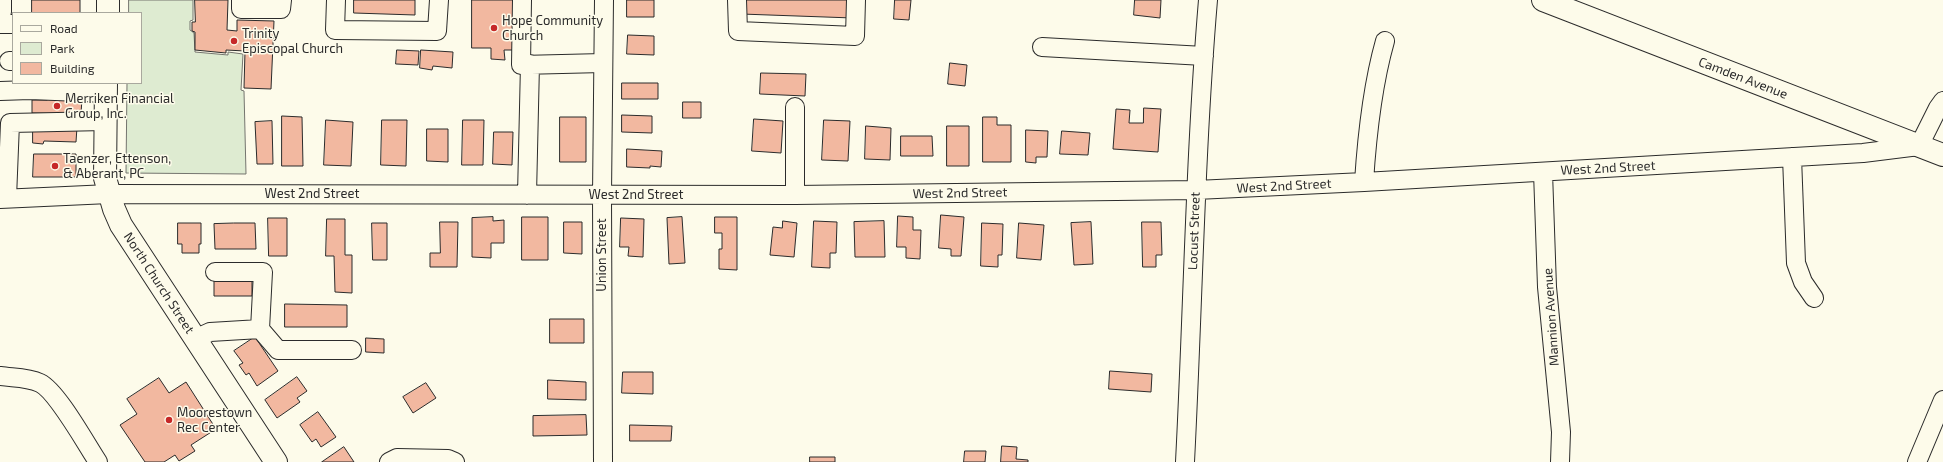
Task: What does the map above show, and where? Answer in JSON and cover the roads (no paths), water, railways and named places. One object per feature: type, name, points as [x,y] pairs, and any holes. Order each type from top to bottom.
[{"type":"main road","points":[[108,0],[108,12]]},
{"type":"main road","name":"Camden Avenue","points":[[1543,0],[1943,156]]},
{"type":"main road","name":"North Church Street","points":[[106,88],[104,172],[109,194],[121,224],[276,462]]},
{"type":"street","points":[[241,0],[241,9],[281,9],[282,0]]},
{"type":"street","points":[[336,0],[335,30],[437,31],[439,0]]},
{"type":"street","points":[[522,0],[521,65],[603,63]]},
{"type":"street","name":"Union Street","points":[[604,0],[602,195],[604,462]]},
{"type":"street","points":[[737,0],[738,31],[855,36],[856,0]]},
{"type":"street","name":"Locust Street","points":[[1185,462],[1193,314],[1196,190],[1208,0]]},
{"type":"street","points":[[1364,182],[1369,124],[1378,66],[1385,41]]},
{"type":"street","points":[[1042,47],[1204,56]]},
{"type":"street","points":[[527,195],[530,64]]},
{"type":"street","points":[[0,91],[106,88]]},
{"type":"street","points":[[1919,146],[1943,100]]},
{"type":"street","points":[[795,107],[795,195]]},
{"type":"street","points":[[4,198],[10,122],[105,121]]},
{"type":"street","name":"West 2nd Street","points":[[4,198],[109,194],[795,195],[1196,190],[1364,182],[1863,153],[1919,146]]},
{"type":"street","points":[[1792,157],[1796,263],[1803,282],[1814,298]]},
{"type":"street","name":"Mannion Avenue","points":[[1543,172],[1547,287],[1561,432],[1560,462]]},
{"type":"street","points":[[215,272],[263,272],[260,329],[278,350],[352,350]]},
{"type":"street","points":[[195,338],[210,332],[260,329]]},
{"type":"street","points":[[0,376],[25,379],[41,383],[56,398],[98,462]]},
{"type":"street","points":[[1917,462],[1943,400]]},
{"type":"street","points":[[389,462],[398,458],[448,459],[455,462]]},
{"type":"place","name":"Hope Community Church","points":[[494,28]]},
{"type":"place","name":"Trinity Episcopal Church","points":[[234,41]]},
{"type":"place","name":"Merriken Financial Group, Inc.","points":[[57,106]]},
{"type":"place","name":"Taenzer, Ettenson, & Aberant, PC","points":[[55,166]]},
{"type":"place","name":"Moorestown Rec Center","points":[[169,420]]}]
